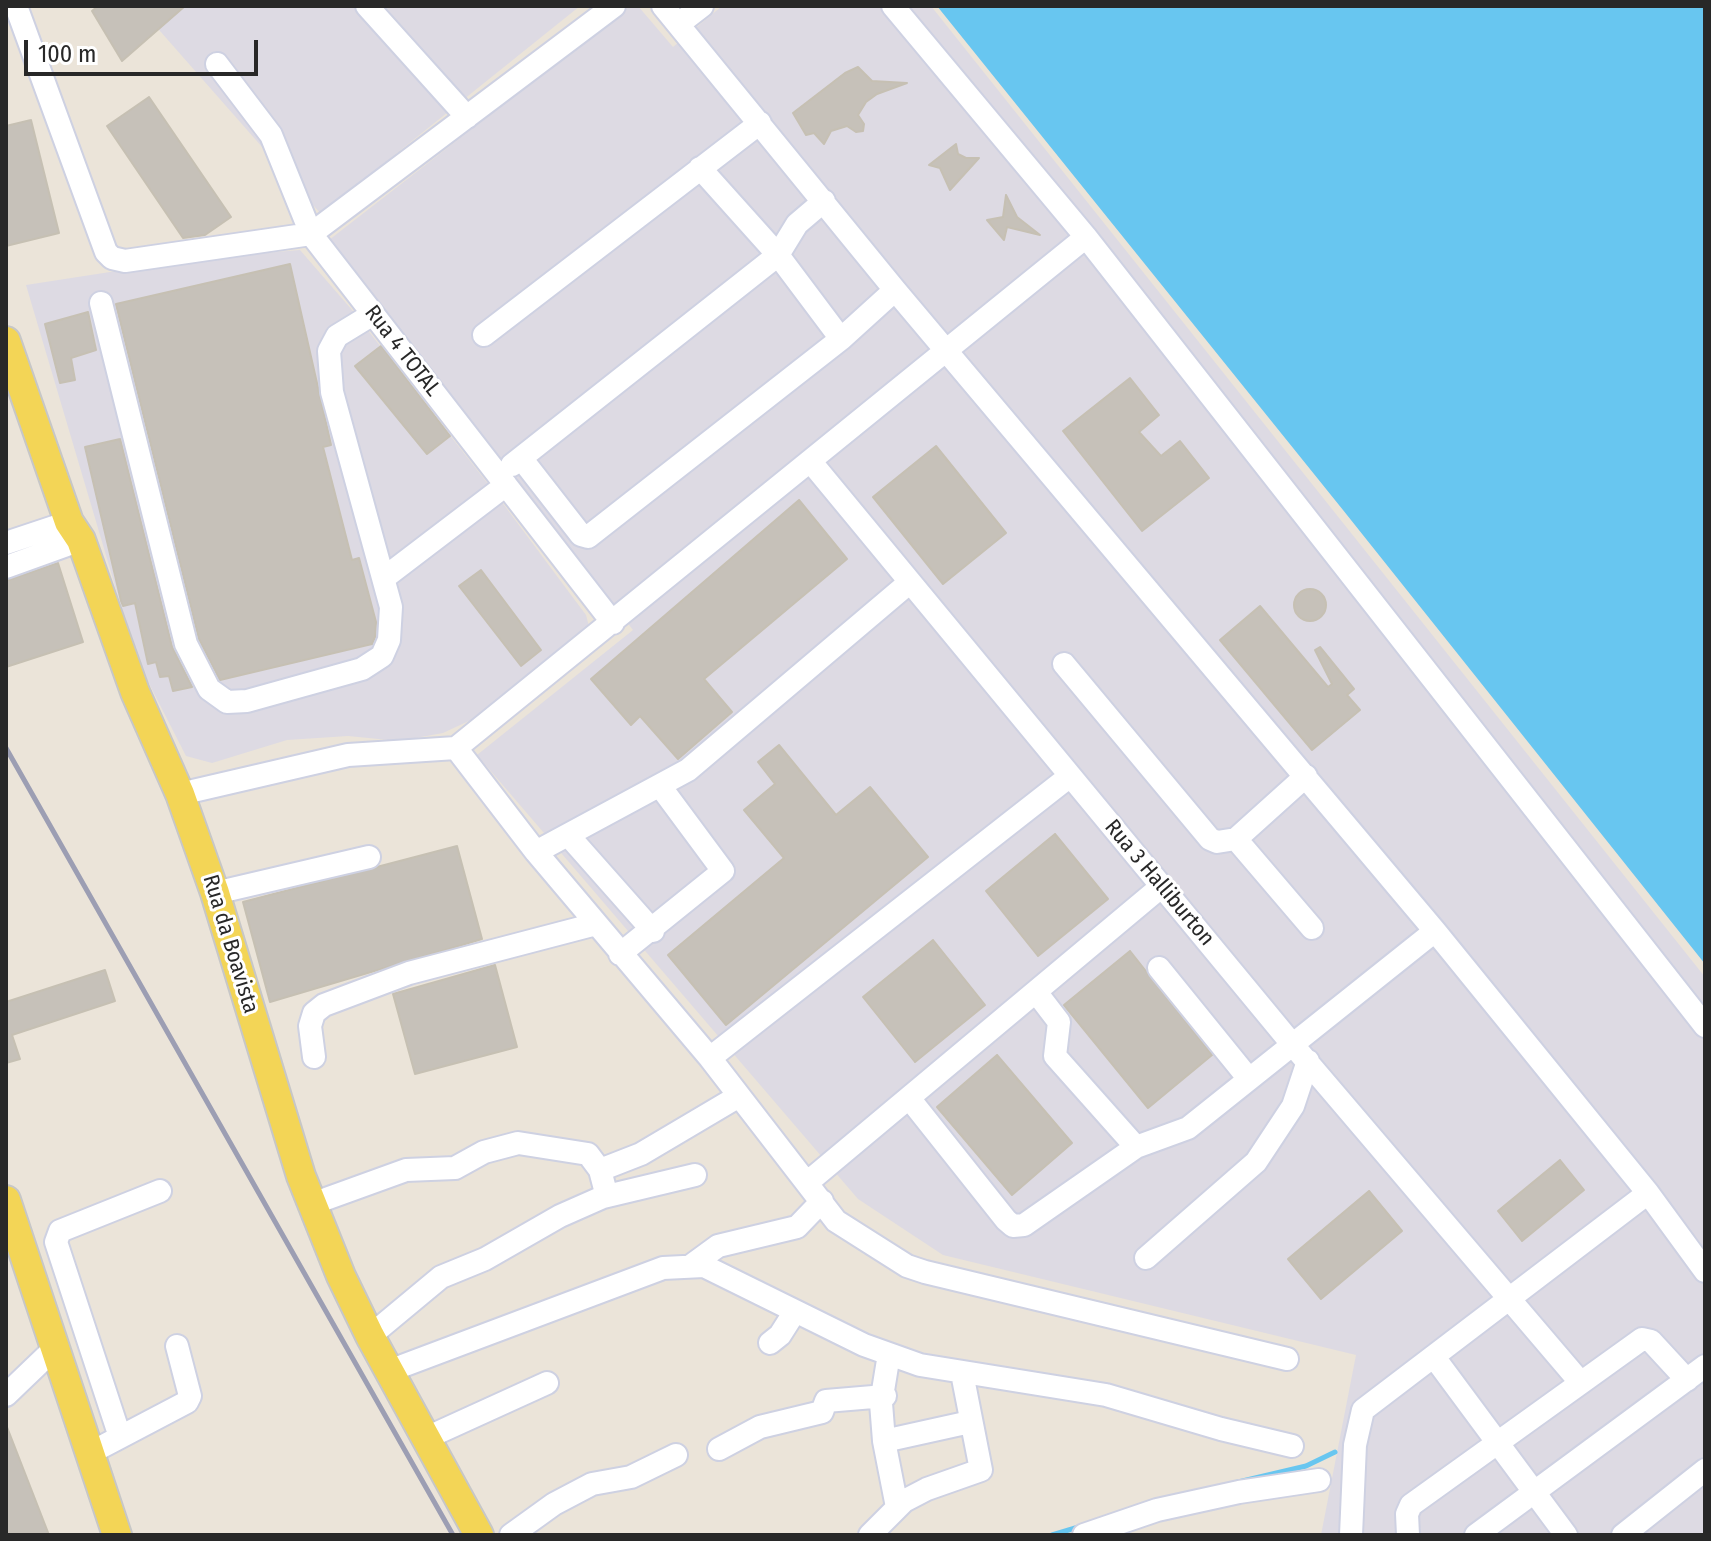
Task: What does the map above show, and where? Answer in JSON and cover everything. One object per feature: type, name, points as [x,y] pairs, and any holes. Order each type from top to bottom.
[{"type":"main road","name":"Rua da Boavista","points":[[6,341],[135,692],[180,794],[215,893],[281,1117],[312,1204],[341,1276],[370,1336],[479,1535]]},
{"type":"main road","points":[[6,1200],[117,1535]]},
{"type":"street","points":[[16,6],[106,252],[112,258],[125,261],[311,234],[614,6]]},
{"type":"street","points":[[367,6],[467,117]]},
{"type":"street","points":[[663,6],[680,23],[895,290],[1435,931],[1648,1193],[1705,1271]]},
{"type":"street","points":[[680,23],[702,6]]},
{"type":"street","points":[[893,6],[1086,237],[1705,1026]]},
{"type":"street","name":"Rua 4 TOTAL","points":[[217,64],[271,135],[311,234],[613,623]]},
{"type":"street","points":[[484,335],[760,123]]},
{"type":"street","points":[[700,168],[778,255],[841,339]]},
{"type":"street","points":[[384,578],[502,480],[521,458],[778,255],[797,224],[824,201]]},
{"type":"street","points":[[180,794],[348,755],[456,748],[1086,237]]},
{"type":"street","points":[[521,458],[581,535],[588,537],[841,339],[895,290]]},
{"type":"street","points":[[101,303],[186,644],[209,689],[227,702],[247,701],[362,669],[382,656],[389,640],[391,607],[332,392],[329,351],[337,336],[373,314]]},
{"type":"street","name":"Rua 3 Halliburton","points":[[811,462],[1292,1044],[1581,1383]]},
{"type":"street","points":[[6,543],[75,531]]},
{"type":"street","points":[[6,567],[75,531]]},
{"type":"street","points":[[536,852],[688,770],[910,582]]},
{"type":"street","points":[[1064,664],[1210,839],[1217,842],[1236,839],[1306,776]]},
{"type":"street","points":[[456,748],[536,852],[710,1058],[836,1221],[907,1266],[925,1272],[1287,1359]]},
{"type":"street","points":[[710,1058],[1070,776]]},
{"type":"street","points":[[620,954],[653,931],[723,871],[660,786]]},
{"type":"street","points":[[568,835],[653,931]]},
{"type":"street","points":[[1236,839],[1312,928]]},
{"type":"street","points":[[215,893],[369,857]]},
{"type":"street","points":[[808,1182],[1162,886]]},
{"type":"street","points":[[314,1057],[310,1026],[314,1013],[324,1005],[409,973],[596,924]]},
{"type":"street","points":[[909,1098],[1013,1226],[1024,1225],[1136,1147],[1188,1128],[1435,931]]},
{"type":"street","points":[[1159,968],[1249,1079]]},
{"type":"street","points":[[1036,992],[1059,1022],[1055,1056],[1136,1147]]},
{"type":"street","points":[[1146,1258],[1256,1162],[1293,1106],[1308,1061]]},
{"type":"street","points":[[600,1170],[641,1154],[739,1096]]},
{"type":"street","points":[[312,1204],[406,1170],[455,1168],[484,1152],[518,1143],[588,1154],[600,1170],[606,1193],[603,1197]]},
{"type":"street","points":[[370,1336],[441,1277],[485,1259],[560,1216],[603,1197],[695,1175]]},
{"type":"street","points":[[120,1437],[56,1242],[60,1231],[160,1191]]},
{"type":"street","points":[[1351,1535],[1355,1445],[1363,1410],[1648,1193]]},
{"type":"street","points":[[692,1265],[718,1246],[797,1227],[822,1201]]},
{"type":"street","points":[[389,1371],[663,1268],[692,1265],[722,1273],[794,1313],[889,1354],[962,1373],[1106,1395],[1292,1446]]},
{"type":"street","points":[[770,1343],[780,1335],[794,1313]]},
{"type":"street","points":[[1408,1535],[1407,1514],[1411,1505],[1646,1338],[1696,1373],[1476,1535]]},
{"type":"street","points":[[90,1453],[187,1402],[190,1396],[177,1346]]},
{"type":"street","points":[[6,1395],[55,1348]]},
{"type":"street","points":[[889,1354],[885,1396],[881,1401],[884,1441],[897,1507]]},
{"type":"street","points":[[1434,1357],[1566,1535]]},
{"type":"street","points":[[870,1535],[897,1507],[924,1490],[981,1470],[962,1373]]},
{"type":"street","points":[[424,1439],[547,1383]]},
{"type":"street","points":[[719,1449],[760,1427],[822,1412],[826,1401],[885,1396]]},
{"type":"street","points":[[884,1441],[970,1422]]},
{"type":"street","points":[[511,1535],[554,1504],[592,1484],[631,1477],[676,1455]]},
{"type":"street","points":[[1623,1535],[1705,1470]]},
{"type":"street","points":[[1087,1535],[1172,1506],[1319,1480]]},
{"type":"shaded area","points":[[138,6],[580,6],[321,214]]},
{"type":"shaded area","points":[[630,6],[638,6],[673,47],[722,6],[931,6],[1705,977],[1705,1535],[1321,1535],[1356,1355],[943,1255],[858,1199],[477,755],[633,630],[329,240]]},
{"type":"shaded area","points":[[300,250],[352,310],[495,493],[586,615],[590,630],[486,713],[443,733],[399,741],[348,736],[287,740],[212,763],[186,756],[137,660],[26,285],[194,259]]},
{"type":"water","points":[[937,6],[1705,6],[1705,964],[1343,510]]},
{"type":"building","points":[[98,6],[185,6],[122,61],[92,11]]},
{"type":"building","points":[[858,67],[872,81],[907,83],[877,94],[866,102],[858,115],[864,124],[863,131],[856,132],[847,126],[831,131],[824,144],[814,133],[806,135],[793,113],[845,73]]},
{"type":"building","points":[[149,97],[231,217],[205,235],[183,238],[107,126]]},
{"type":"building","points":[[31,120],[59,233],[6,246],[6,126]]},
{"type":"building","points":[[956,144],[958,154],[966,158],[979,158],[950,190],[940,168],[929,165]]},
{"type":"building","points":[[1006,195],[1017,217],[1040,235],[1007,227],[1004,240],[987,220],[1003,217]]},
{"type":"building","points":[[290,264],[331,445],[323,447],[352,560],[359,558],[376,622],[375,637],[372,644],[220,680],[199,639],[116,304]]},
{"type":"building","points":[[88,312],[96,350],[71,358],[75,380],[60,383],[45,324]]},
{"type":"building","points":[[381,346],[450,436],[427,454],[355,366]]},
{"type":"building","points":[[1130,378],[1159,415],[1139,432],[1161,456],[1180,441],[1209,478],[1142,531],[1063,431]]},
{"type":"building","points":[[120,439],[172,647],[192,687],[173,691],[169,676],[160,677],[156,662],[148,664],[135,603],[123,606],[121,601],[85,447]]},
{"type":"building","points":[[936,446],[1006,533],[943,584],[873,497]]},
{"type":"building","points":[[799,500],[847,559],[704,679],[732,712],[678,759],[640,716],[631,725],[591,679]]},
{"type":"building","points":[[58,563],[83,642],[6,667],[6,581]]},
{"type":"building","points":[[481,570],[541,650],[521,666],[459,586]]},
{"type":"building","points":[[1310,589],[1322,593],[1326,605],[1322,617],[1310,621],[1298,617],[1294,605],[1298,593]]},
{"type":"building","points":[[1260,606],[1328,687],[1332,684],[1315,650],[1320,647],[1354,689],[1347,695],[1360,710],[1312,750],[1220,640]]},
{"type":"building","points":[[779,745],[836,815],[870,787],[928,857],[726,1025],[668,955],[784,858],[744,810],[775,784],[758,762]]},
{"type":"building","points":[[1055,834],[1108,899],[1038,956],[986,891]]},
{"type":"building","points":[[457,846],[482,939],[270,1002],[243,902]]},
{"type":"building","points":[[933,940],[985,1005],[915,1062],[863,997]]},
{"type":"building","points":[[1130,951],[1212,1055],[1148,1108],[1064,1005]]},
{"type":"building","points":[[495,965],[517,1047],[415,1074],[393,994]]},
{"type":"building","points":[[105,970],[115,1001],[12,1035],[20,1059],[6,1063],[6,1002]]},
{"type":"building","points":[[997,1055],[1072,1143],[1012,1195],[937,1107]]},
{"type":"building","points":[[1560,1160],[1584,1190],[1522,1241],[1498,1211]]},
{"type":"building","points":[[1369,1191],[1402,1231],[1321,1299],[1288,1259]]},
{"type":"building","points":[[7,1427],[49,1535],[6,1535]]},
{"type":"waterway","points":[[1234,1483],[1306,1466],[1335,1452]]},
{"type":"waterway","points":[[1052,1535],[1082,1526]]},
{"type":"railway","points":[[6,748],[453,1535]]}]
